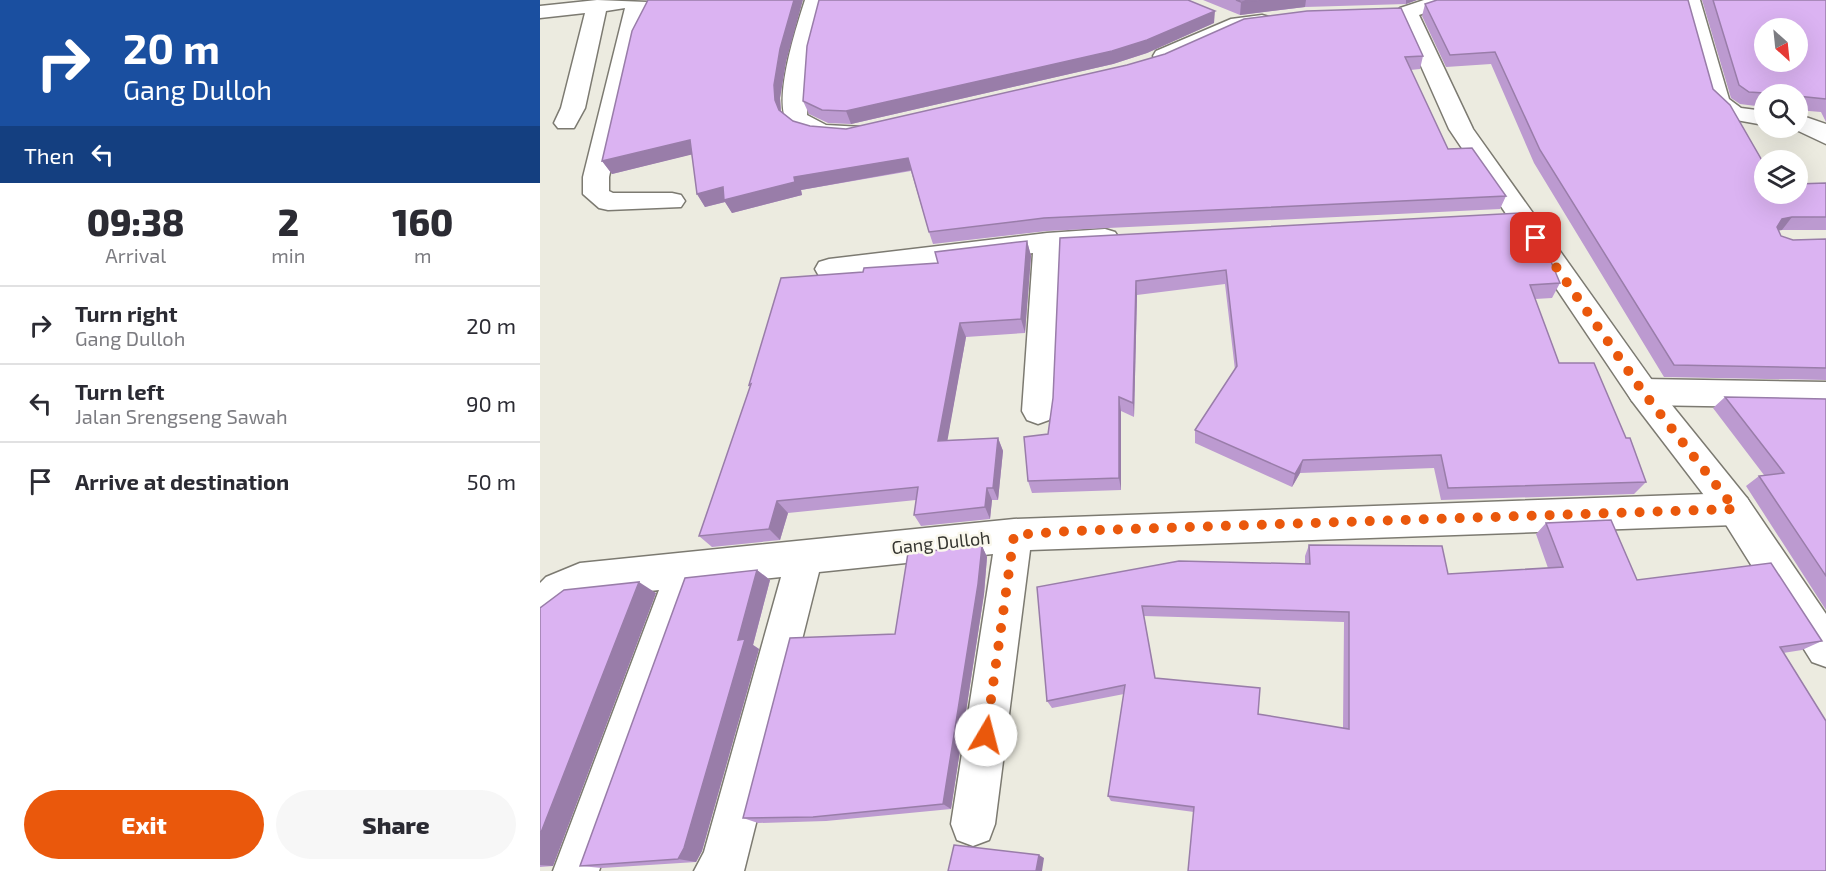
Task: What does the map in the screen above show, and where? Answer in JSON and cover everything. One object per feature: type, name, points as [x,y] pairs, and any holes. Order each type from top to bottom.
[{"type":"street","points":[[815,0],[802,38],[793,91],[796,118],[822,132],[851,133],[874,128]]},
{"type":"street","points":[[1445,0],[1396,12],[1461,129],[1643,392],[1735,509],[1826,648]]},
{"type":"street","points":[[1690,0],[1718,101],[1723,108],[1736,115],[1754,117]]},
{"type":"street","points":[[540,12],[648,1],[596,177],[596,194],[608,202],[672,201]]},
{"type":"street","points":[[566,123],[573,108],[597,6]]},
{"type":"street","points":[[1213,11],[1238,23]]},
{"type":"street","points":[[1147,63],[1238,23],[1285,18]]},
{"type":"street","points":[[1808,126],[1819,130],[1826,137]]},
{"type":"street","points":[[1489,220],[1522,219]]},
{"type":"street","points":[[830,269],[1047,242],[1129,237]]},
{"type":"street","points":[[1038,411],[1047,242]]},
{"type":"street","points":[[1643,392],[1826,395]]},
{"type":"street","name":"Gang Dulloh","points":[[540,610],[559,590],[580,581],[1014,535],[1095,530],[1735,509]]},
{"type":"street","points":[[973,824],[1014,535]]},
{"type":"street","points":[[717,871],[723,866],[805,557]]},
{"type":"street","points":[[576,871],[686,568]]},
{"type":"building","points":[[648,0],[794,0],[780,49],[774,85],[775,100],[779,110],[793,121],[810,126],[846,129],[1127,65],[1165,54],[1244,19],[1307,11],[1401,8],[1423,56],[1405,57],[1448,149],[1472,148],[1506,196],[1044,218],[929,232],[908,158],[794,177],[795,182],[724,200],[723,187],[697,194],[690,140],[602,161],[632,31]]},
{"type":"building","points":[[819,0],[1188,0],[1215,11],[1147,40],[1112,51],[846,111],[822,110],[803,101],[807,46]]},
{"type":"building","points":[[1236,0],[1259,0],[1241,2]]},
{"type":"building","points":[[1437,0],[1688,0],[1713,89],[1730,105],[1756,150],[1754,150],[1754,204],[1808,204],[1808,184],[1826,183],[1826,217],[1782,219],[1777,227],[1781,236],[1793,240],[1826,239],[1826,368],[1674,365],[1540,150],[1495,52],[1450,55],[1425,4]]},
{"type":"building","points":[[1713,0],[1826,0],[1826,99],[1808,97],[1808,84],[1754,84],[1754,92],[1749,92],[1739,85]]},
{"type":"building","points":[[1520,213],[1547,252],[1560,283],[1530,285],[1559,363],[1594,363],[1626,438],[1630,438],[1646,482],[1448,488],[1441,455],[1303,460],[1295,474],[1195,430],[1237,366],[1226,270],[1136,281],[1133,403],[1119,397],[1119,478],[1028,481],[1024,437],[1048,434],[1053,398],[1060,238]]},
{"type":"building","points":[[1027,241],[1021,319],[960,323],[938,441],[998,438],[993,488],[987,488],[985,507],[914,515],[918,487],[777,501],[769,529],[699,536],[751,384],[749,385],[781,278],[863,272],[864,268],[938,263],[935,252]]},
{"type":"building","points":[[1725,397],[1826,399],[1826,576],[1759,476],[1784,473]]},
{"type":"building","points":[[1611,520],[1637,580],[1771,563],[1822,641],[1780,647],[1826,721],[1826,871],[1188,871],[1194,807],[1108,796],[1125,685],[1047,701],[1037,587],[1179,561],[1310,564],[1309,545],[1442,546],[1448,574],[1563,567],[1546,523]],"holes":[[[1142,606],[1349,612],[1349,729],[1258,714],[1260,688],[1155,678]]]},
{"type":"building","points":[[982,546],[943,804],[813,817],[743,818],[790,638],[895,634],[908,553]]},
{"type":"building","points":[[757,570],[738,640],[745,639],[684,848],[678,859],[580,866],[685,578]]},
{"type":"building","points":[[639,582],[540,835],[540,608],[564,590]]},
{"type":"building","points":[[954,845],[1039,855],[1036,871],[948,871]]},
{"type":"route","points":[[986,735],[1014,535],[1071,531],[1735,509],[1643,392],[1536,238]]}]
